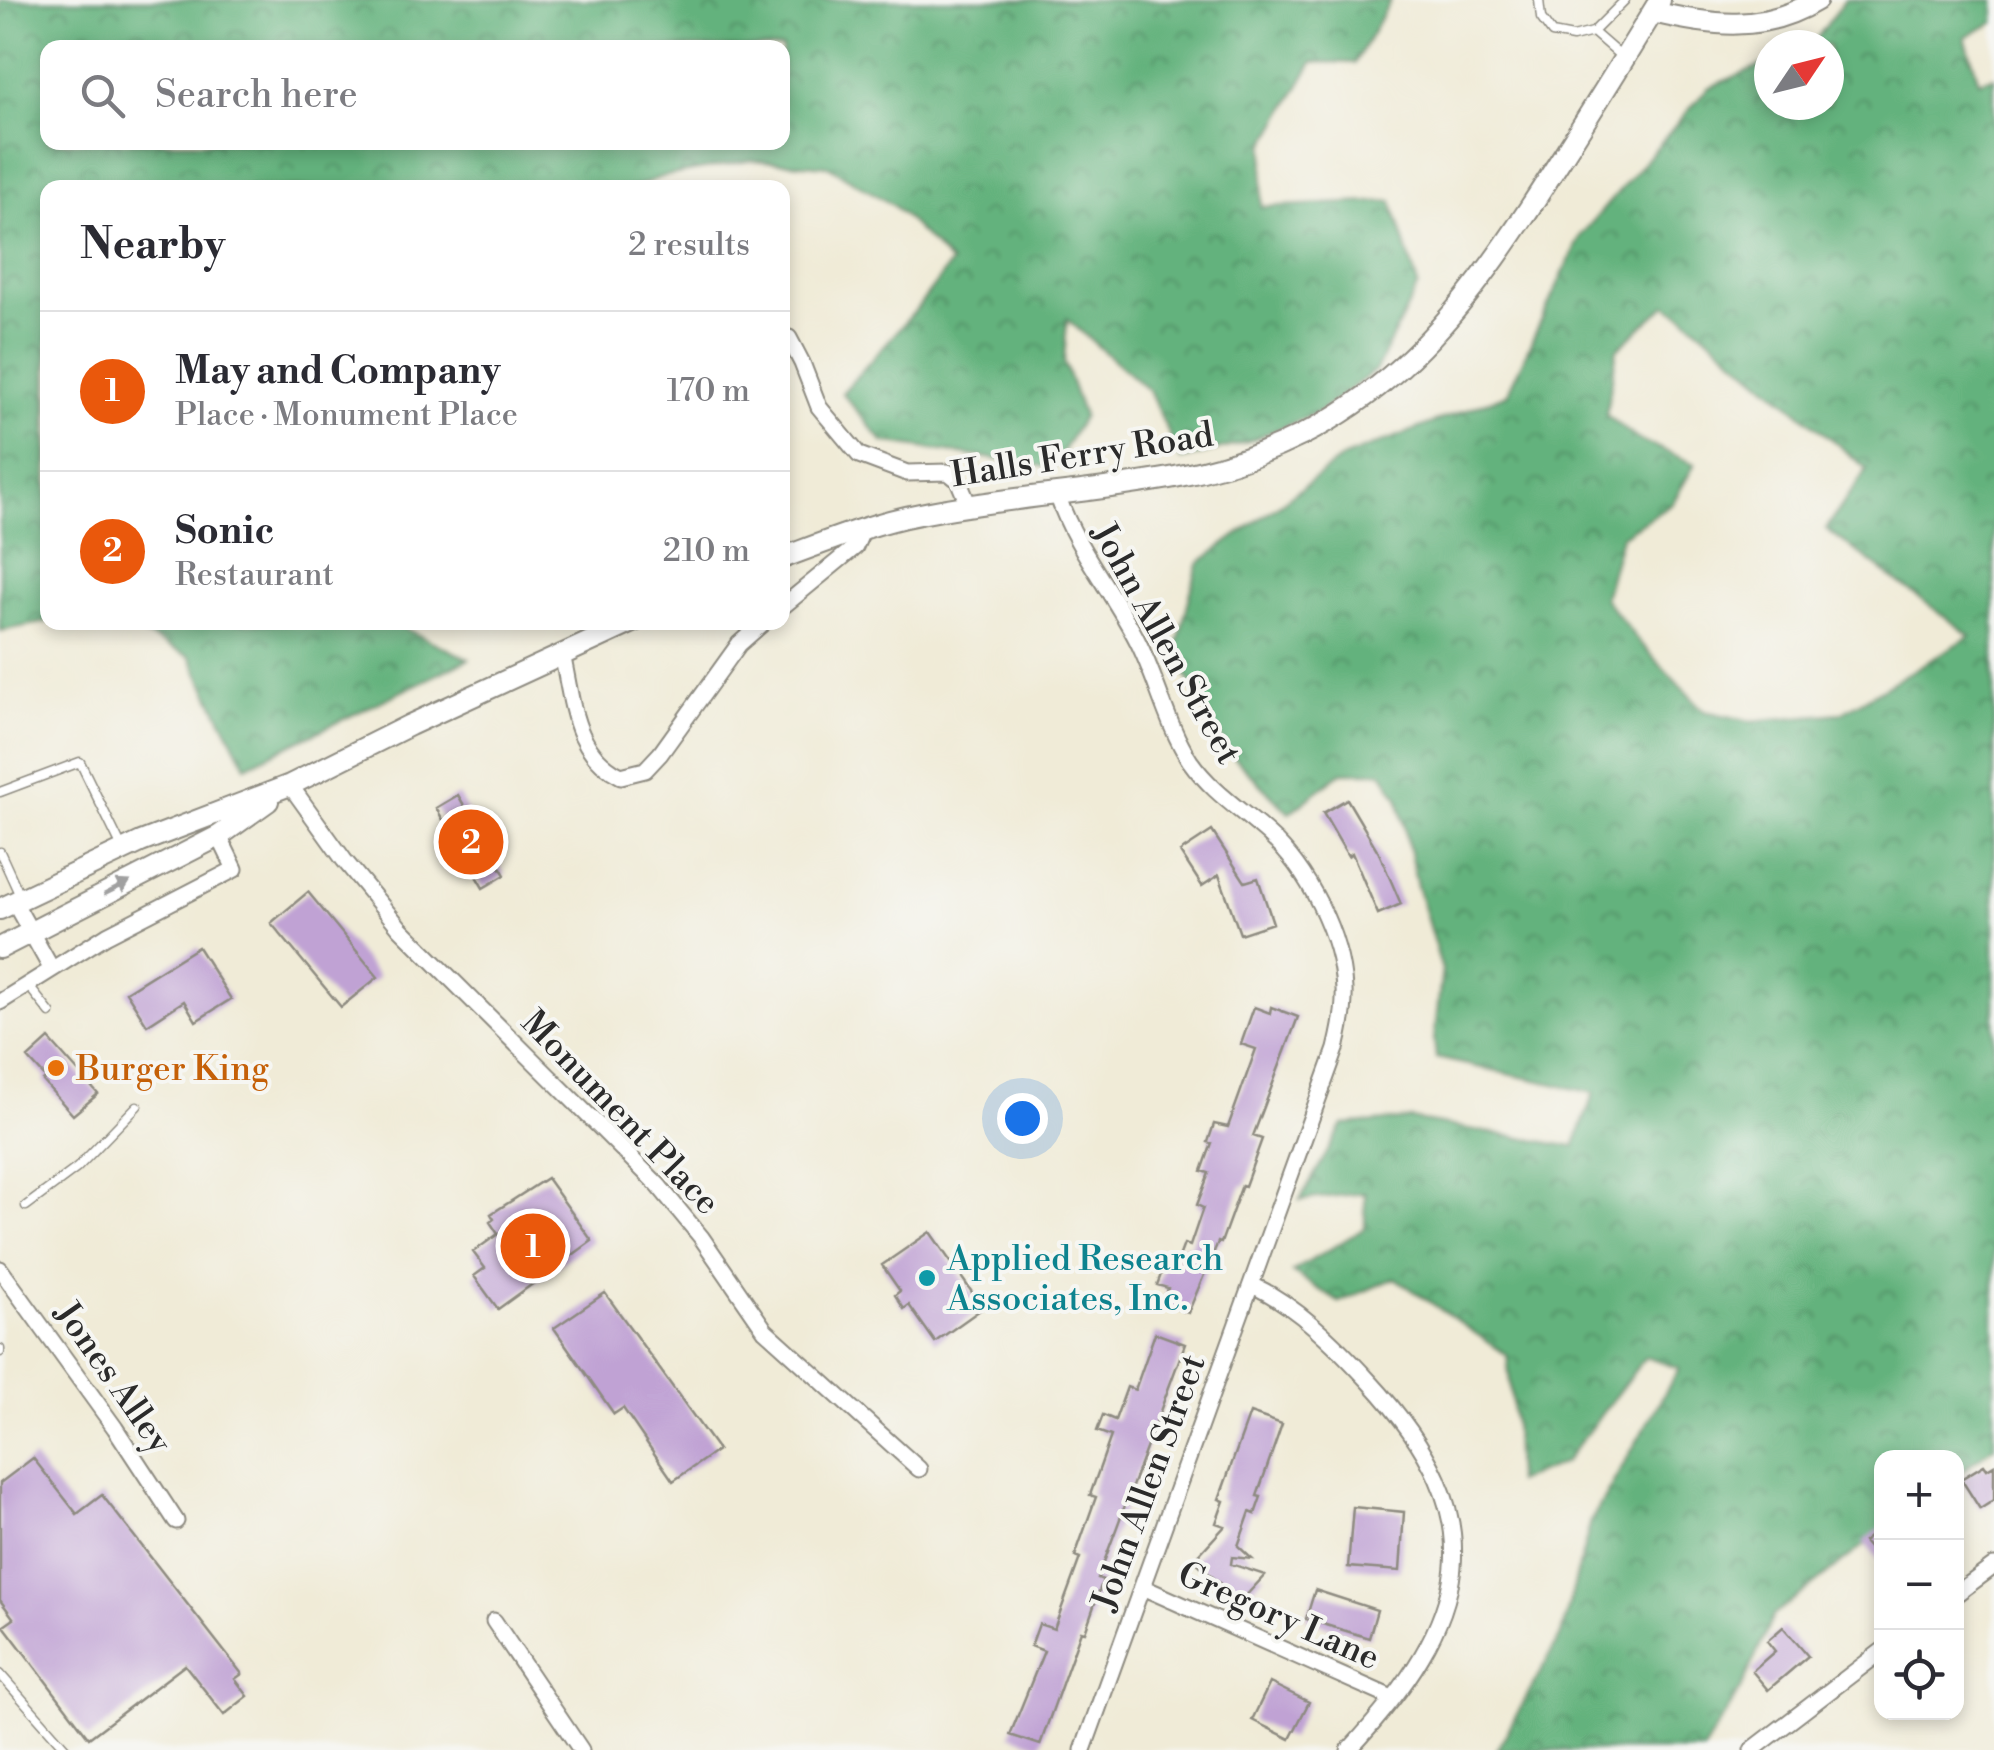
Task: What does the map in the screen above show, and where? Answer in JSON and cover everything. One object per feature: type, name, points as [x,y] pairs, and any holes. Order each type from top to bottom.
[{"type":"street","points":[[1657,6],[1706,23],[1748,25],[1772,21],[1817,0]]},
{"type":"street","name":"Halls Ferry Road","points":[[790,555],[864,527],[969,506],[1175,477],[1222,466],[1292,440],[1360,401],[1426,346],[1487,272],[1657,6]]},
{"type":"street","points":[[790,340],[818,407],[859,455],[908,473],[948,472],[958,480],[969,506]]},
{"type":"street","name":"John Allen Street","points":[[1057,494],[1065,518],[1138,642],[1187,756],[1208,785],[1269,834],[1309,886],[1338,954],[1344,987],[1343,1020],[1336,1049],[1083,1750]]},
{"type":"street","points":[[790,601],[855,547],[864,527]]},
{"type":"street","points":[[51,968],[12,903],[122,850],[290,785],[615,630]]},
{"type":"street","points":[[562,654],[578,726],[591,756],[621,776],[645,770],[660,754],[738,644],[755,630]]},
{"type":"street","points":[[0,948],[219,836],[290,785]]},
{"type":"street","name":"Monument Place","points":[[290,785],[400,928],[669,1197],[765,1330],[918,1469]]},
{"type":"street","points":[[0,1002],[51,968],[235,869],[219,836]]},
{"type":"street","name":"Jones Alley","points":[[0,1269],[115,1428],[176,1521]]},
{"type":"street","points":[[1252,1285],[1289,1307],[1354,1364],[1394,1408],[1416,1438],[1445,1500],[1453,1528],[1454,1577],[1430,1645],[1349,1750]]},
{"type":"street","points":[[1964,1588],[1994,1566]]},
{"type":"street","name":"Gregory Lane","points":[[1142,1587],[1392,1698]]},
{"type":"street","points":[[494,1621],[581,1750]]},
{"type":"street","points":[[1752,1750],[1874,1657]]},
{"type":"street","points":[[1768,1736],[1780,1750]]},
{"type":"lane","points":[[1539,0],[1541,18],[1552,34],[1572,37],[1593,32],[1625,0]]},
{"type":"lane","points":[[1593,32],[1624,60]]},
{"type":"lane","points":[[0,792],[80,762],[122,850]]},
{"type":"lane","points":[[0,852],[12,903]]},
{"type":"lane","points":[[27,984],[50,1013]]},
{"type":"lane","points":[[26,1206],[77,1168],[137,1106]]},
{"type":"lane","points":[[0,1674],[67,1750]]},
{"type":"green space","points":[[0,0],[1391,0],[1355,63],[1313,62],[1265,145],[1261,207],[1392,201],[1418,286],[1376,370],[1318,413],[1246,442],[1181,460],[1149,391],[1067,319],[1064,362],[1083,416],[1053,468],[883,442],[842,393],[915,311],[951,263],[894,206],[828,166],[751,160],[653,180],[40,180],[40,623],[0,631]]},
{"type":"green space","points":[[1845,0],[1994,0],[1994,23],[1965,37],[1979,81],[1994,77],[1994,1446],[1964,1470],[1964,1450],[1874,1450],[1874,1537],[1773,1616],[1741,1689],[1703,1750],[1497,1750],[1561,1635],[1591,1521],[1679,1368],[1645,1357],[1564,1463],[1516,1482],[1507,1355],[1395,1278],[1339,1302],[1292,1272],[1365,1228],[1365,1193],[1300,1200],[1343,1125],[1411,1119],[1574,1147],[1594,1093],[1436,1058],[1434,1039],[1442,970],[1417,886],[1398,797],[1382,772],[1342,772],[1289,813],[1229,752],[1175,654],[1198,564],[1344,457],[1507,394],[1581,235],[1708,88],[1754,68],[1754,120],[1844,120],[1844,30],[1823,30]],"holes":[[[1666,305],[1867,469],[1826,529],[1971,636],[1841,713],[1751,721],[1704,711],[1604,598],[1621,536],[1673,502],[1695,464],[1637,439],[1606,415],[1617,349]]]},
{"type":"green space","points":[[135,630],[408,630],[469,659],[246,766],[190,657]]},
{"type":"building","points":[[458,795],[505,875],[483,888],[436,808]]},
{"type":"building","points":[[1347,799],[1379,853],[1401,904],[1378,914],[1352,853],[1348,856],[1323,813]]},
{"type":"building","points":[[1212,831],[1245,882],[1258,878],[1273,923],[1240,934],[1219,875],[1202,886],[1180,852]]},
{"type":"building","points":[[308,892],[378,977],[341,1007],[271,923]]},
{"type":"building","points":[[198,947],[231,999],[196,1021],[184,1001],[147,1025],[126,992]]},
{"type":"building","points":[[1254,1007],[1270,1013],[1271,1007],[1298,1017],[1253,1136],[1262,1139],[1245,1186],[1242,1185],[1221,1243],[1218,1242],[1188,1313],[1163,1304],[1168,1288],[1157,1285],[1165,1264],[1175,1268],[1184,1244],[1190,1246],[1203,1208],[1197,1205],[1209,1173],[1202,1171],[1214,1124],[1228,1127],[1256,1049],[1241,1044]]},
{"type":"building","name":"Burger King","points":[[49,1039],[98,1094],[73,1115],[28,1058]]},
{"type":"building","points":[[547,1178],[592,1241],[498,1309],[474,1276],[485,1268],[473,1252],[498,1234],[490,1222],[494,1219],[491,1214]]},
{"type":"building","name":"Applied Research Associates, Inc.","points":[[930,1232],[983,1308],[935,1342],[909,1305],[904,1309],[895,1295],[900,1291],[882,1265]]},
{"type":"building","points":[[605,1293],[718,1450],[673,1481],[623,1408],[614,1414],[554,1328]]},
{"type":"building","points":[[1155,1333],[1185,1344],[1098,1578],[1103,1580],[1085,1632],[1081,1631],[1040,1745],[1010,1735],[1044,1651],[1031,1646],[1039,1624],[1054,1629],[1080,1558],[1075,1556],[1096,1497],[1090,1495],[1111,1436],[1097,1431],[1103,1415],[1115,1420],[1127,1387],[1135,1390]]},
{"type":"building","points":[[1250,1413],[1282,1424],[1257,1496],[1261,1497],[1255,1514],[1250,1512],[1238,1546],[1252,1559],[1232,1557],[1231,1564],[1265,1575],[1240,1602],[1194,1560],[1225,1526],[1216,1523],[1224,1501],[1219,1499]]},
{"type":"building","points":[[33,1458],[77,1514],[102,1495],[242,1674],[235,1679],[248,1696],[224,1715],[185,1665],[89,1738],[4,1626],[14,1619],[0,1600],[0,1483]]},
{"type":"building","points":[[1984,1465],[1987,1469],[1994,1465],[1994,1500],[1980,1509],[1964,1477]]},
{"type":"building","points":[[1353,1507],[1404,1512],[1400,1571],[1348,1567]]},
{"type":"building","points":[[1874,1533],[1874,1555],[1863,1542]]},
{"type":"building","points":[[1315,1590],[1377,1610],[1369,1638],[1306,1619]]},
{"type":"building","points":[[1783,1627],[1808,1656],[1768,1690],[1752,1671],[1775,1651],[1767,1641]]},
{"type":"building","points":[[1270,1683],[1309,1702],[1290,1739],[1252,1720]]},
{"type":"place","name":"Sonic","points":[[471,842]]},
{"type":"place","name":"Burger King","points":[[56,1068]]},
{"type":"place","name":"May and Company","points":[[533,1246]]},
{"type":"place","name":"Applied Research Associates, Inc.","points":[[927,1278]]}]
